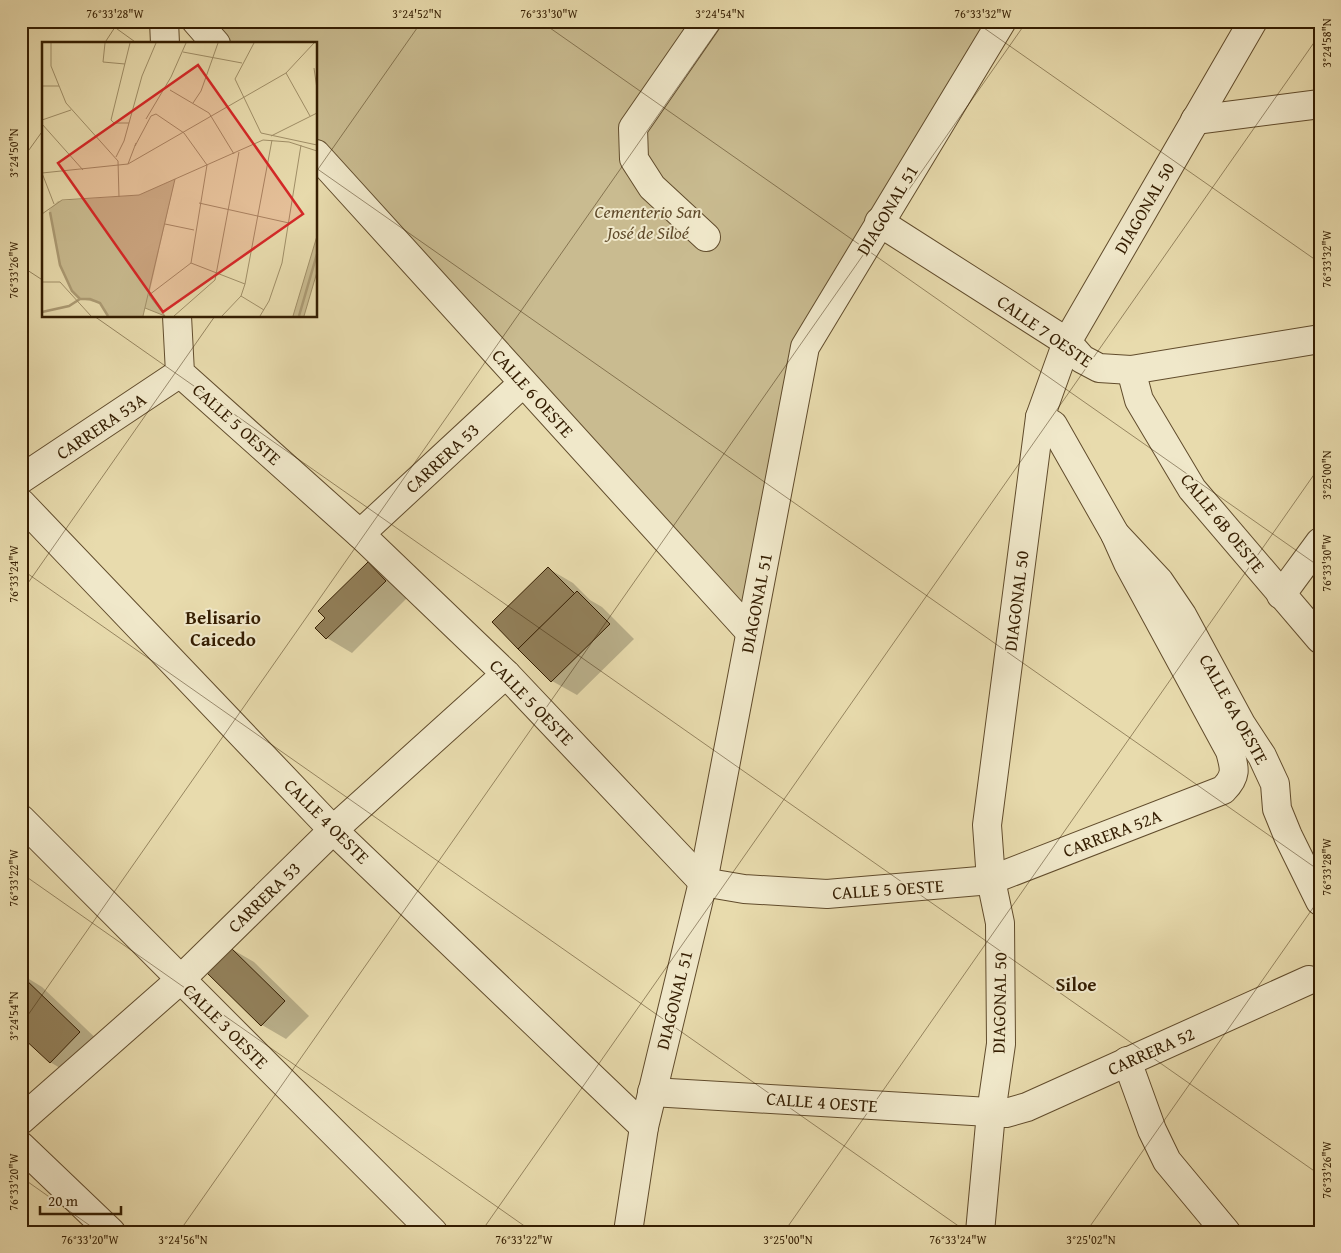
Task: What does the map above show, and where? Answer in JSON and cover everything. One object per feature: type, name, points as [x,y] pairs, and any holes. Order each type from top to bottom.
[{"type":"street","points":[[164,21],[165,42]]},
{"type":"street","points":[[196,21],[214,42]]},
{"type":"street","points":[[706,237],[652,187],[634,159],[633,128],[707,21]]},
{"type":"street","name":"DIAGONAL 50","points":[[980,1232],[991,1113],[1001,1044],[1000,923],[991,880],[987,825],[1040,417],[1067,342],[1253,21]]},
{"type":"street","name":"DIAGONAL 51","points":[[628,1232],[644,1127],[703,882],[805,347],[992,25]]},
{"type":"street","points":[[1195,120],[1320,104]]},
{"type":"street","name":"CALLE 6 OESTE","points":[[318,156],[750,632]]},
{"type":"street","name":"CALLE 7 OESTE","points":[[879,222],[1067,342],[1082,359],[1099,368],[1131,370],[1320,339]]},
{"type":"street","name":"CALLE 5 OESTE","points":[[177,318],[180,373],[360,534],[506,674],[703,882],[744,889],[827,894],[991,880]]},
{"type":"street","name":"CALLE 6B OESTE","points":[[1131,370],[1139,400],[1192,489],[1320,639]]},
{"type":"street","name":"CARRERA 53A","points":[[21,479],[180,373]]},
{"type":"street","name":"CARRERA 53","points":[[360,534],[523,383]]},
{"type":"street","name":"CALLE 6A OESTE","points":[[1040,417],[1053,425],[1115,534],[1128,563],[1230,751],[1235,768],[1230,782]]},
{"type":"street","name":"CALLE 4 OESTE","points":[[21,503],[333,830],[644,1127]]},
{"type":"street","name":"CALLE 6A OESTE","points":[[1115,534],[1159,581],[1182,615],[1241,724],[1262,756],[1275,784],[1277,809],[1320,901]]},
{"type":"street","points":[[1281,595],[1320,542]]},
{"type":"street","name":"CARRERA 53","points":[[21,1120],[180,980],[333,830],[506,674]]},
{"type":"street","name":"CARRERA 52A","points":[[991,880],[1223,790],[1230,782]]},
{"type":"street","name":"CALLE 3 OESTE","points":[[21,819],[433,1232]]},
{"type":"street","name":"CARRERA 52","points":[[991,1113],[1006,1113],[1027,1106],[1309,980]]},
{"type":"street","points":[[1127,1061],[1152,1130],[1166,1161],[1226,1232]]},
{"type":"street","name":"CALLE 4 OESTE","points":[[652,1092],[991,1113]]},
{"type":"street","points":[[21,1146],[111,1232]]},
{"type":"green space","name":"Cementerio San José de Siloé","points":[[196,21],[1002,21],[805,347],[750,632],[318,156],[318,42],[214,42]]},
{"type":"building","points":[[368,562],[386,581],[326,639],[315,628],[325,618],[318,611]]},
{"type":"building","points":[[548,567],[575,594],[518,649],[492,622]]},
{"type":"building","points":[[577,591],[610,624],[551,682],[518,649]]},
{"type":"building","points":[[229,946],[285,1001],[261,1026],[205,971]]},
{"type":"building","points":[[21,975],[80,1032],[50,1063],[21,1036]]},
{"type":"district","name":"Belisario Caicedo","points":[[223,628]]},
{"type":"district","name":"Siloe","points":[[1076,984]]}]
